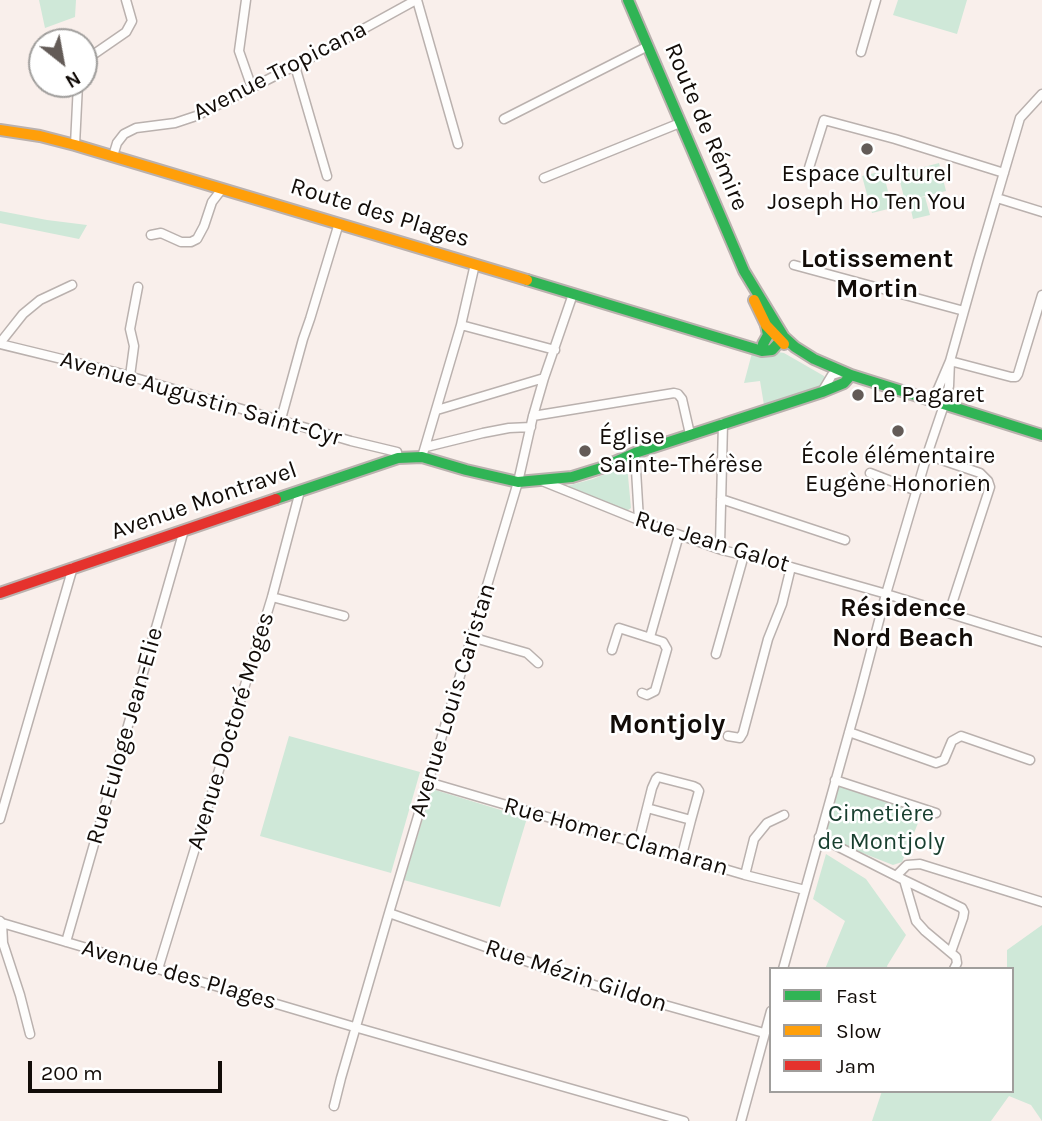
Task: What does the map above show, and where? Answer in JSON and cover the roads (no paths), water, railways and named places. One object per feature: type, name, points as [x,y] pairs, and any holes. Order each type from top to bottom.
[{"type":"street","points":[[98,52],[127,32],[132,21],[127,0]]},
{"type":"street","points":[[246,0],[239,51],[252,88]]},
{"type":"street","points":[[417,0],[458,144]]},
{"type":"street","name":"Avenue Tropicana","points":[[113,156],[117,143],[124,134],[135,128],[175,123],[196,116],[417,0]]},
{"type":"street","name":"Route de Rémire","points":[[628,0],[744,271],[783,339]]},
{"type":"street","points":[[861,52],[876,0]]},
{"type":"street","points":[[504,119],[648,46]]},
{"type":"street","points":[[295,66],[327,176]]},
{"type":"street","points":[[930,401],[950,361],[1020,118],[1042,94]]},
{"type":"street","points":[[75,145],[77,98]]},
{"type":"street","points":[[1032,104],[1042,107]]},
{"type":"street","points":[[808,170],[824,120],[1004,173]]},
{"type":"street","points":[[544,177],[680,124]]},
{"type":"street","name":"Route des Plages","points":[[0,130],[40,136],[113,156],[766,352],[783,339]]},
{"type":"street","points":[[150,235],[161,233],[181,242],[191,243],[197,239],[212,202],[222,189]]},
{"type":"street","points":[[997,198],[1042,212]]},
{"type":"street","points":[[281,419],[339,223]]},
{"type":"street","points":[[424,452],[461,326],[475,264]]},
{"type":"street","points":[[794,265],[964,312]]},
{"type":"street","name":"Route de Rémire","points":[[744,271],[747,286],[766,325],[802,360],[1042,435]]},
{"type":"street","points":[[0,344],[23,314],[40,300],[72,285]]},
{"type":"street","points":[[130,376],[134,346],[130,330],[138,287]]},
{"type":"street","name":"Avenue Louis Caristan","points":[[334,1105],[518,482],[544,378],[573,295]]},
{"type":"street","points":[[950,361],[1016,377],[1042,295]]},
{"type":"street","points":[[764,344],[768,335],[766,325]]},
{"type":"street","points":[[461,326],[555,350]]},
{"type":"street","name":"Route des Plages","points":[[745,346],[754,347],[783,339]]},
{"type":"street","name":"Avenue Augustin Saint-Cyr","points":[[0,344],[130,376],[397,452],[398,458]]},
{"type":"street","points":[[784,967],[886,594],[944,405],[950,361]]},
{"type":"street","points":[[822,392],[842,374]]},
{"type":"street","name":"Avenue Montravel","points":[[0,593],[398,458],[424,452],[466,470],[518,482],[579,475],[690,434],[822,392],[844,383],[842,374]]},
{"type":"street","points":[[437,410],[544,378]]},
{"type":"street","points":[[533,416],[674,393],[682,399],[690,434]]},
{"type":"street","points":[[722,550],[723,423]]},
{"type":"street","points":[[424,452],[483,433],[531,426]]},
{"type":"street","points":[[635,453],[639,520]]},
{"type":"street","points":[[927,455],[980,473],[990,487],[949,613]]},
{"type":"street","points":[[870,473],[917,491]]},
{"type":"street","name":"Rue Jean Galot","points":[[542,481],[722,550],[886,594],[1042,642]]},
{"type":"street","name":"Avenue Doctoré Moges","points":[[158,969],[272,597],[300,491]]},
{"type":"street","points":[[722,499],[845,540]]},
{"type":"street","name":"Rue Euloge Jean-Elie","points":[[66,942],[184,530]]},
{"type":"street","points":[[650,637],[679,535]]},
{"type":"street","points":[[716,654],[744,555]]},
{"type":"street","points":[[0,819],[73,567]]},
{"type":"street","points":[[728,736],[740,738],[743,733],[791,567]]},
{"type":"street","points":[[272,597],[344,616]]},
{"type":"street","points":[[612,650],[619,628],[663,642],[667,649],[655,691],[647,695],[642,693]]},
{"type":"street","points":[[471,638],[527,653],[538,663]]},
{"type":"street","points":[[849,732],[936,762],[944,760],[951,741],[961,736],[1030,760]]},
{"type":"street","points":[[638,844],[652,788],[658,777],[693,786],[699,792],[682,855]]},
{"type":"street","points":[[835,780],[936,813]]},
{"type":"street","name":"Rue Homer Clamaran","points":[[428,782],[745,875],[805,890]]},
{"type":"street","points":[[648,808],[691,820]]},
{"type":"street","points":[[745,875],[754,839],[767,823],[784,815]]},
{"type":"street","points":[[818,841],[962,908],[963,918],[951,952]]},
{"type":"street","points":[[955,967],[958,960],[918,924],[900,878],[907,865],[919,864],[1042,902]]},
{"type":"street","name":"Rue Mézin Gildon","points":[[389,913],[594,985],[764,1033]]},
{"type":"street","points":[[1,922],[3,943],[30,1034]]},
{"type":"street","name":"Avenue des Plages","points":[[1,922],[684,1121]]},
{"type":"street","points":[[741,1121],[769,1017]]},
{"type":"place","name":"Espace Culturel Joseph Ho Ten You","points":[[867,149]]},
{"type":"place","name":"Le Pagaret","points":[[858,395]]},
{"type":"place","name":"École élémentaire Eugène Honorien","points":[[898,431]]},
{"type":"place","name":"Église Sainte-Thérèse","points":[[585,451]]},
{"type":"district","name":"Lotissement Mortin","points":[[877,275]]},
{"type":"district","name":"Résidence Nord Beach","points":[[903,624]]},
{"type":"district","name":"Montjoly","points":[[667,725]]},
{"type":"park label","name":"Cimetière de Montjoly","points":[[881,828]]}]
